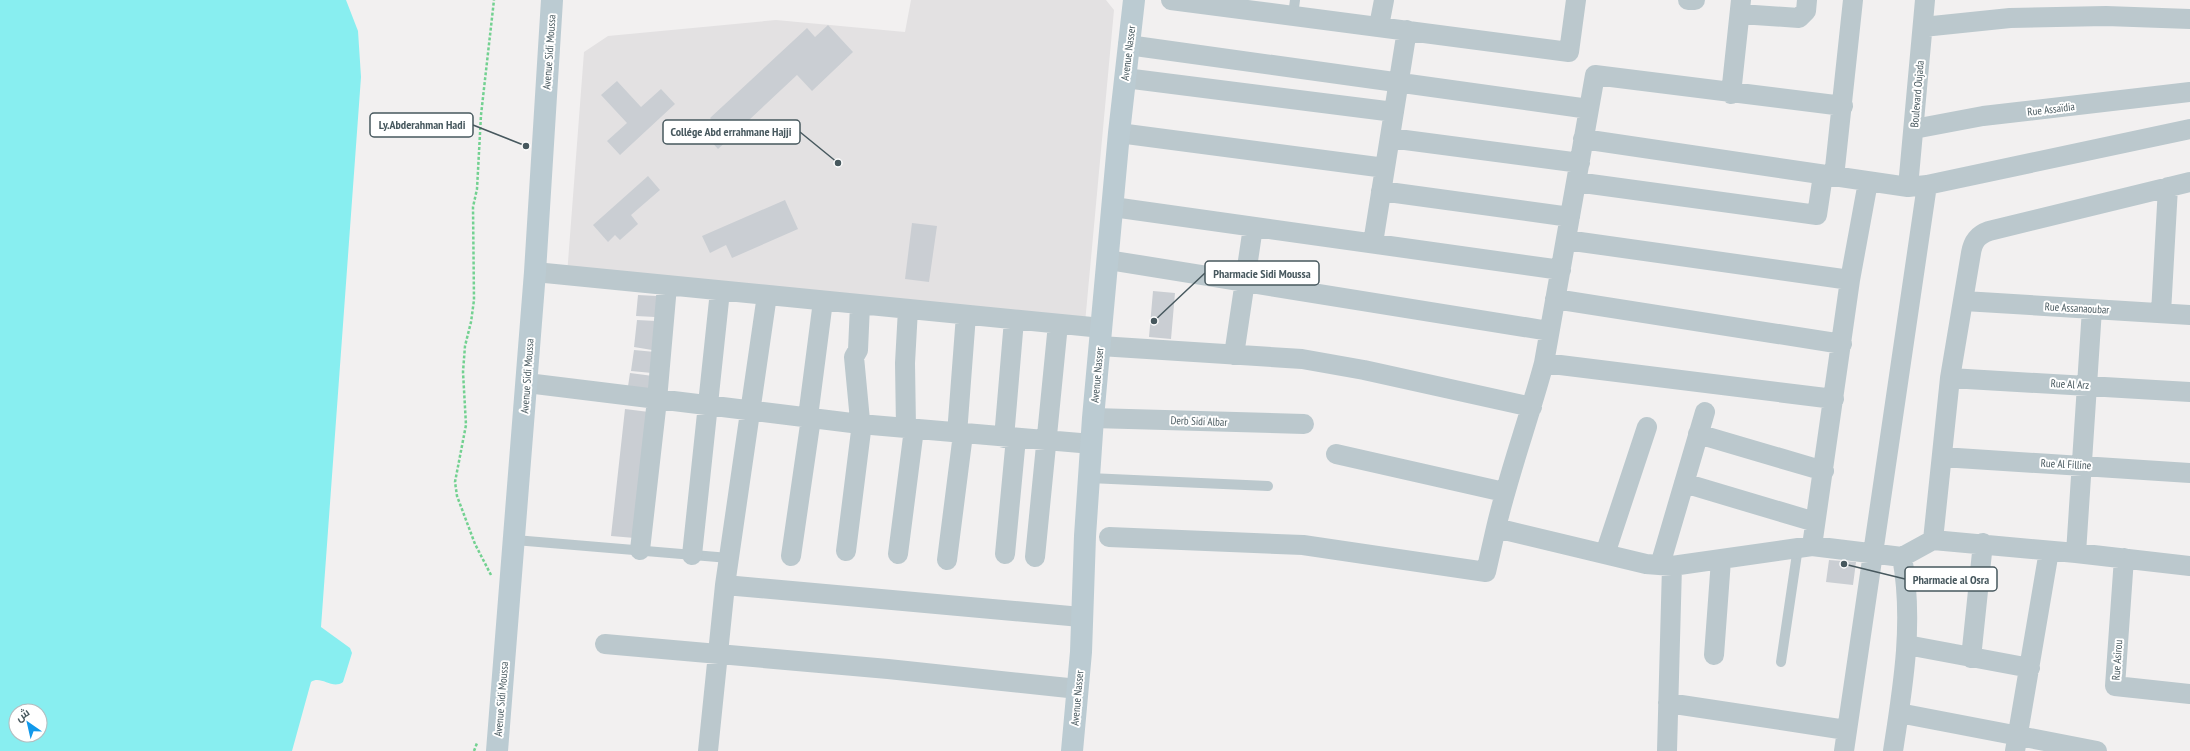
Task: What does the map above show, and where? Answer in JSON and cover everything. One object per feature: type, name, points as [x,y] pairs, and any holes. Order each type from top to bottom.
[{"type":"street","name":"Avenue Sidi Moussa","points":[[497,751],[502,583],[515,540],[535,272],[552,0]]},
{"type":"street","name":"Avenue Nasser","points":[[1072,751],[1078,689],[1081,617],[1099,536],[1089,478],[1093,418],[1119,133],[1134,0]]},
{"type":"street","points":[[1171,0],[1294,7],[1379,26],[1569,52],[1576,0]]},
{"type":"street","points":[[1379,26],[1384,0]]},
{"type":"street","points":[[1688,0],[1695,0]]},
{"type":"street","points":[[1731,94],[1740,7],[1799,18],[1806,11],[1807,0]]},
{"type":"street","points":[[1390,138],[1817,215],[1829,176],[1843,106],[1853,0]]},
{"type":"street","name":"Boulevard Oujada","points":[[1844,751],[1872,553],[1918,186],[1914,129],[1925,0]]},
{"type":"street","points":[[1923,27],[2018,18],[2106,16],[2190,19]]},
{"type":"street","points":[[1373,243],[1407,30]]},
{"type":"street","points":[[1128,45],[1589,109]]},
{"type":"street","points":[[1099,536],[1303,545],[1486,572],[1504,492],[1532,407],[1544,363],[1594,75],[1731,94],[1843,106]]},
{"type":"street","points":[[1125,78],[1394,112]]},
{"type":"street","name":"Rue Assaïdia","points":[[1914,129],[1983,116],[2190,92]]},
{"type":"street","points":[[1584,139],[1868,182],[1918,186],[2190,129]]},
{"type":"street","points":[[1119,133],[1385,168]]},
{"type":"street","points":[[1805,546],[1815,522],[1824,471],[1850,280],[1868,182]]},
{"type":"street","points":[[1933,540],[1950,378],[1964,301],[1972,245],[1980,234],[2190,182]]},
{"type":"street","points":[[2161,313],[2168,187]]},
{"type":"street","points":[[1381,191],[1570,218]]},
{"type":"street","points":[[1113,206],[1561,270]]},
{"type":"street","points":[[1234,355],[1253,227]]},
{"type":"street","points":[[1566,240],[1850,280]]},
{"type":"street","points":[[1108,260],[1244,283],[1549,330]]},
{"type":"street","points":[[535,272],[1058,324],[1101,337],[1234,355],[1302,359],[1364,370],[1532,407]]},
{"type":"street","points":[[640,550],[657,400],[667,286]]},
{"type":"street","points":[[692,555],[720,291]]},
{"type":"street","points":[[708,751],[725,585],[767,295]]},
{"type":"street","points":[[1555,299],[1842,344]]},
{"type":"street","points":[[791,556],[810,425],[809,417],[823,301]]},
{"type":"street","name":"Rue Assanaoubar","points":[[1964,301],[2190,315]]},
{"type":"street","points":[[846,551],[862,431],[860,424],[854,357],[858,350],[860,305]]},
{"type":"street","points":[[2076,553],[2092,309]]},
{"type":"street","points":[[898,554],[910,428],[905,363],[908,310]]},
{"type":"street","points":[[947,560],[960,434],[966,315]]},
{"type":"street","points":[[1005,554],[1014,320]]},
{"type":"street","points":[[1035,557],[1058,324]]},
{"type":"street","points":[[1544,363],[1834,399]]},
{"type":"street","name":"Rue Al Arz","points":[[1950,378],[2190,392]]},
{"type":"street","points":[[527,383],[657,400],[751,409],[860,424],[960,434],[1092,444]]},
{"type":"street","points":[[1667,751],[1668,703],[1666,565],[1684,483],[1705,412]]},
{"type":"street","name":"Derb Sidi Albar","points":[[1093,418],[1304,424]]},
{"type":"street","points":[[1605,554],[1647,427]]},
{"type":"street","points":[[1698,434],[1824,471]]},
{"type":"street","points":[[1336,454],[1504,492]]},
{"type":"street","name":"Rue Al Filline","points":[[1942,457],[2190,473]]},
{"type":"street","points":[[1684,483],[1815,522]]},
{"type":"street","points":[[1496,528],[1646,564],[1666,565],[1721,560],[1805,546],[1902,557],[1933,540],[1983,543],[2190,566]]},
{"type":"street","points":[[1971,658],[1983,543]]},
{"type":"street","points":[[2016,743],[2049,551]]},
{"type":"street","points":[[1893,751],[1907,645],[1907,582],[1902,557]]},
{"type":"street","name":"Rue Asirou","points":[[2124,558],[2115,686],[2190,694]]},
{"type":"street","points":[[1714,655],[1721,560]]},
{"type":"street","points":[[725,585],[1081,617]]},
{"type":"street","points":[[604,644],[718,653],[1078,689]]},
{"type":"street","points":[[1907,645],[2030,668]]},
{"type":"street","points":[[1668,703],[1846,730]]},
{"type":"street","points":[[1899,713],[2016,743],[2097,751]]},
{"type":"lane","points":[[1089,478],[1268,486]]},
{"type":"lane","points":[[515,540],[729,558]]},
{"type":"lane","points":[[1781,662],[1805,546]]},
{"type":"path","points":[[494,0],[481,115],[477,189],[473,207],[474,300],[471,322],[465,346],[463,372],[466,424],[455,482],[457,496],[475,544],[502,583]]},
{"type":"path","points":[[474,751],[480,738]]},
{"type":"shaded area","points":[[911,0],[1106,0],[1114,10],[1085,323],[567,275],[584,52],[608,36],[776,20],[905,32]]},
{"type":"water","points":[[0,0],[346,0],[358,31],[361,77],[321,627],[350,648],[352,653],[343,682],[339,684],[331,684],[315,680],[311,682],[292,751],[0,751]]},
{"type":"building","points":[[828,25],[853,52],[812,91],[797,75],[718,149],[707,137],[718,127],[710,118],[807,28],[815,37]]},
{"type":"building","points":[[617,81],[641,107],[661,89],[675,104],[620,155],[607,141],[627,123],[601,95]]},
{"type":"building","points":[[648,176],[660,190],[631,215],[638,224],[620,240],[615,235],[608,242],[593,225]]},
{"type":"building","points":[[785,200],[798,229],[732,258],[726,245],[710,253],[702,236]]},
{"type":"building","points":[[912,223],[937,226],[929,282],[905,279]]},
{"type":"building","points":[[1153,291],[1175,293],[1171,339],[1149,337]]},
{"type":"building","points":[[638,295],[657,296],[655,317],[636,316]]},
{"type":"building","points":[[637,320],[656,321],[652,350],[634,347]]},
{"type":"building","points":[[634,350],[655,352],[652,373],[631,371]]},
{"type":"building","points":[[630,373],[653,376],[650,396],[627,393]]},
{"type":"building","points":[[625,409],[649,412],[635,538],[611,536]]},
{"type":"building","points":[[1829,560],[1856,562],[1853,585],[1826,582]]},
{"type":"place","name":"Ly.Abderahman Hadi","points":[[526,146]]},
{"type":"place","name":"Collége Abd errahmane Hajji","points":[[838,163]]},
{"type":"place","name":"Pharmacie Sidi Moussa","points":[[1154,321]]},
{"type":"place","name":"Pharmacie al Osra","points":[[1844,564]]}]
